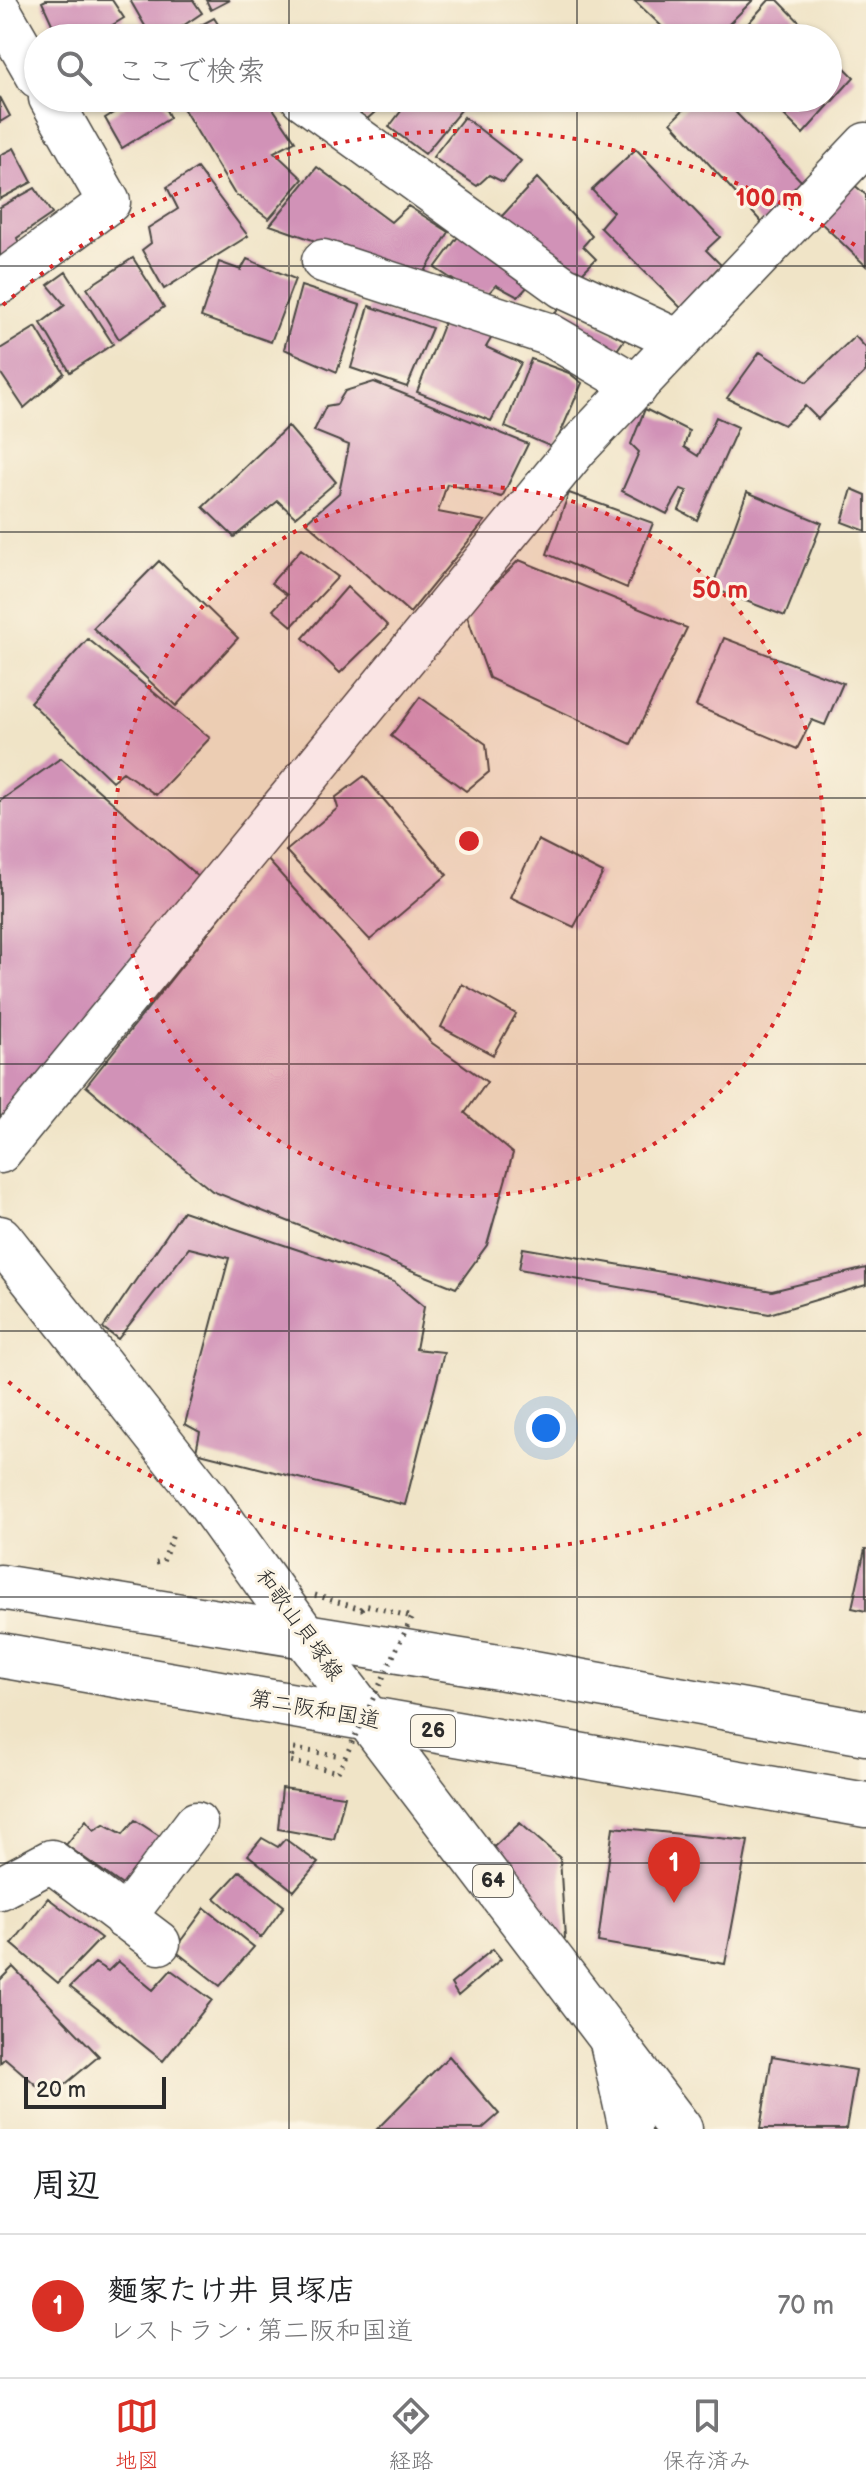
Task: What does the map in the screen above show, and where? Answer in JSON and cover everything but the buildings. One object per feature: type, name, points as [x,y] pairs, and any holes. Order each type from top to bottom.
[{"type":"main road","name":"和歌山貝塚線","points":[[0,1238],[207,1500],[309,1615],[370,1720],[680,2129]]},
{"type":"main road","points":[[0,1587],[309,1615],[726,1706],[866,1733]]},
{"type":"main road","name":"第二阪和国道","points":[[0,1655],[866,1805]]},
{"type":"street","points":[[0,11],[24,53]]},
{"type":"street","points":[[0,283],[109,202],[58,112]]},
{"type":"street","points":[[321,112],[563,287],[679,341]]},
{"type":"street","points":[[0,1152],[577,448],[866,144]]},
{"type":"street","points":[[323,261],[548,334],[637,386]]},
{"type":"street","points":[[124,1918],[196,1823]]},
{"type":"street","points":[[0,1888],[51,1861],[159,1943]]},
{"type":"street","points":[[609,2033],[630,2129]]},
{"type":"path","points":[[309,1615],[361,1609],[365,1605],[412,1617],[338,1772],[290,1761],[294,1749],[336,1755]]},
{"type":"place","name":"麵家たけ井 貝塚店","points":[[674,1903]]}]
